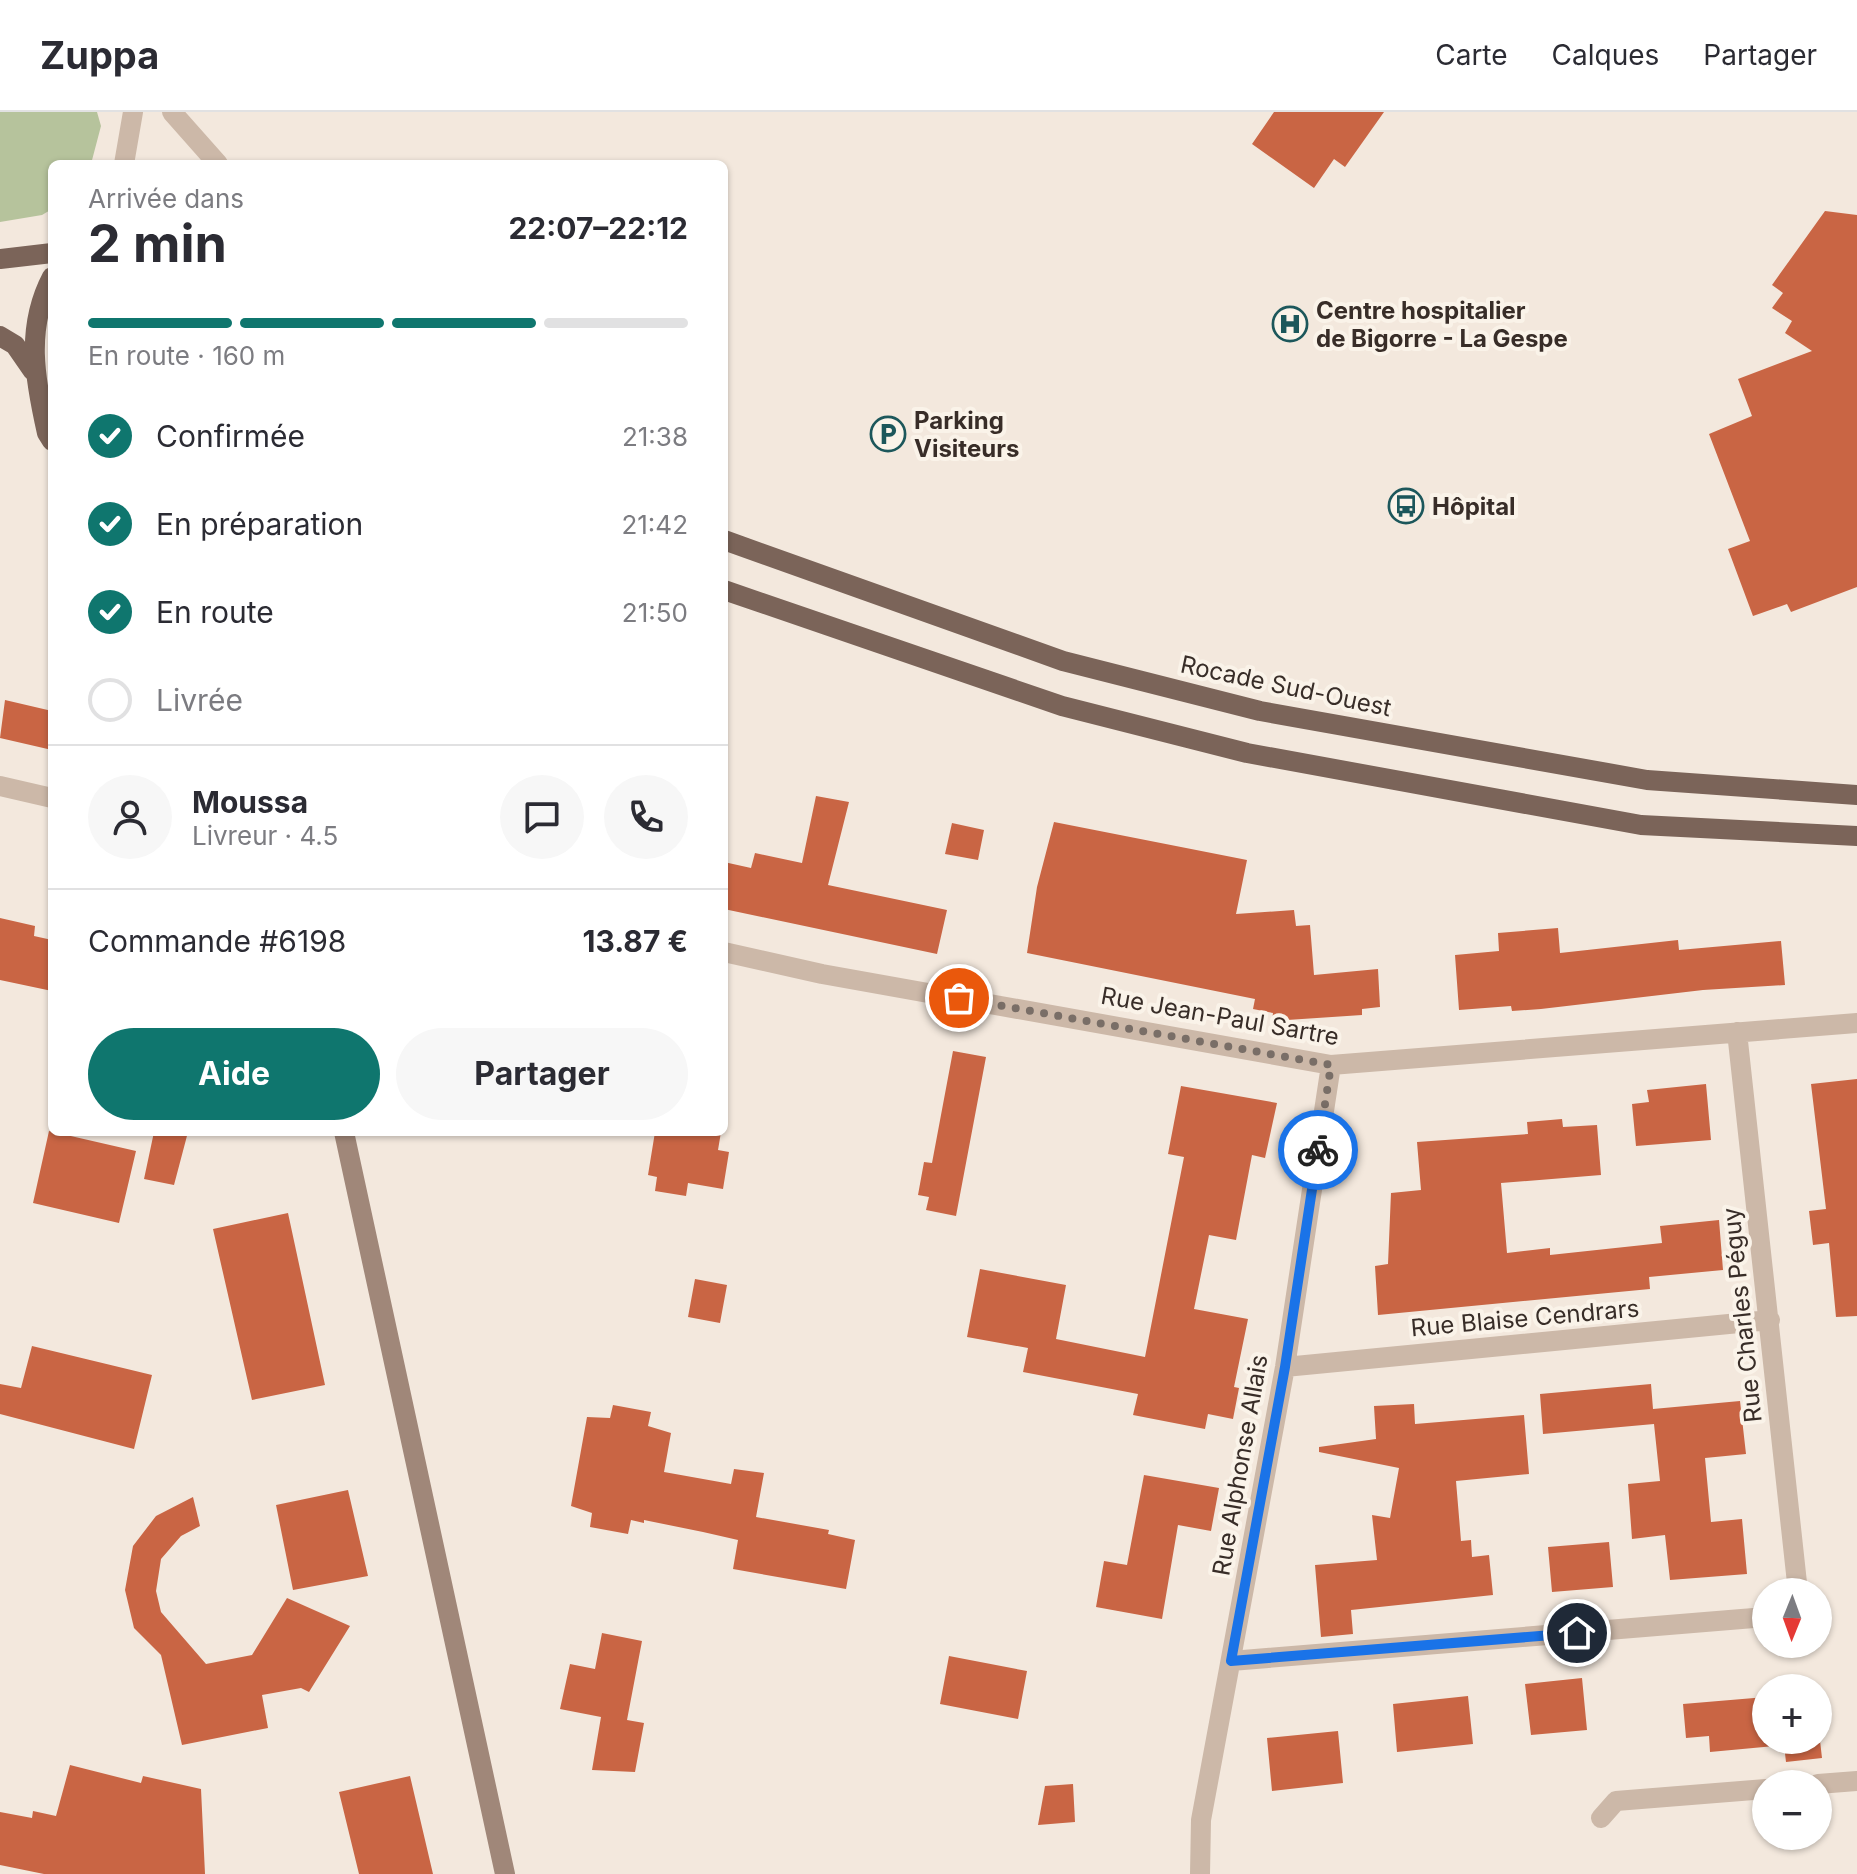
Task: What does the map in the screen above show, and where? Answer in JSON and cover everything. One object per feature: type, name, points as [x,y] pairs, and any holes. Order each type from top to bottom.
[{"type":"main road","points":[[0,259],[48,253]]},
{"type":"main road","points":[[48,289],[35,329],[33,371],[48,435]]},
{"type":"main road","points":[[0,336],[15,345],[33,371]]},
{"type":"main road","name":"Rocade Sud-Ouest","points":[[728,541],[1063,661],[1260,711],[1647,780],[1857,795]]},
{"type":"main road","points":[[728,591],[1062,706],[1247,753],[1641,825],[1857,836]]},
{"type":"main road","points":[[345,1136],[505,1874]]},
{"type":"street","points":[[125,160],[133,112]]},
{"type":"street","points":[[172,112],[214,160]]},
{"type":"street","points":[[0,786],[48,797]]},
{"type":"street","name":"Rue Jean-Paul Sartre","points":[[728,953],[822,974],[1331,1065],[1857,1023]]},
{"type":"street","name":"Rue Charles Péguy","points":[[1737,1032],[1797,1578]]},
{"type":"street","name":"Rue Alphonse Allais","points":[[1200,1874],[1201,1820],[1285,1367],[1331,1065]]},
{"type":"street","name":"Rue Blaise Cendrars","points":[[1285,1367],[1770,1320]]},
{"type":"street","points":[[1231,1661],[1752,1618]]},
{"type":"street","points":[[1832,1783],[1857,1781]]},
{"type":"street","points":[[1601,1818],[1616,1801],[1752,1790]]},
{"type":"green space","points":[[0,112],[97,112],[101,126],[92,160],[48,160],[48,211],[0,222]]},
{"type":"building","points":[[1274,112],[1384,112],[1345,167],[1334,159],[1314,188],[1252,144]]},
{"type":"building","points":[[1825,211],[1857,215],[1857,587],[1791,612],[1787,604],[1753,616],[1728,549],[1750,541],[1709,434],[1752,416],[1738,379],[1812,351],[1785,333],[1792,321],[1772,308],[1783,293],[1772,285]]},
{"type":"building","points":[[5,700],[48,710],[48,749],[0,738]]},
{"type":"building","points":[[816,796],[849,802],[828,885],[947,910],[937,954],[728,910],[728,863],[751,868],[755,853],[802,863]]},
{"type":"building","points":[[1054,822],[1247,860],[1236,914],[1294,910],[1296,926],[1310,925],[1314,975],[1378,969],[1380,1007],[1362,1009],[1362,1015],[1272,1021],[1273,1013],[1253,1009],[1255,999],[1027,953],[1037,887]]},
{"type":"building","points":[[952,823],[984,830],[978,860],[945,854]]},
{"type":"building","points":[[0,918],[35,926],[34,936],[48,939],[48,990],[0,980]]},
{"type":"building","points":[[1558,928],[1560,953],[1678,940],[1679,950],[1781,941],[1785,985],[1703,990],[1541,1009],[1512,1011],[1511,1006],[1459,1010],[1455,955],[1499,951],[1498,933]]},
{"type":"building","points":[[953,1051],[986,1057],[956,1216],[926,1210],[929,1197],[918,1195],[924,1162],[932,1163]]},
{"type":"building","points":[[1857,1079],[1857,1316],[1836,1317],[1829,1243],[1813,1245],[1809,1211],[1826,1209],[1811,1084]]},
{"type":"building","points":[[1706,1084],[1711,1140],[1636,1146],[1632,1104],[1649,1102],[1647,1090]]},
{"type":"building","points":[[1181,1086],[1277,1103],[1265,1158],[1252,1155],[1236,1240],[1209,1235],[1194,1309],[1248,1319],[1234,1387],[1239,1388],[1233,1419],[1208,1414],[1205,1429],[1133,1415],[1138,1394],[1023,1372],[1028,1348],[967,1337],[980,1269],[1066,1285],[1056,1339],[1145,1357],[1184,1157],[1168,1154]]},
{"type":"building","points":[[1562,1119],[1563,1127],[1597,1125],[1601,1175],[1501,1183],[1507,1253],[1550,1248],[1550,1255],[1662,1243],[1660,1226],[1719,1220],[1723,1270],[1649,1277],[1650,1289],[1378,1315],[1375,1266],[1388,1264],[1391,1193],[1421,1190],[1417,1142],[1528,1134],[1527,1122]]},
{"type":"building","points":[[48,1136],[71,1136],[136,1151],[119,1223],[33,1203]]},
{"type":"building","points":[[153,1136],[187,1136],[174,1185],[144,1179]]},
{"type":"building","points":[[654,1136],[720,1136],[718,1150],[729,1152],[723,1189],[688,1183],[686,1196],[655,1191],[657,1177],[648,1175]]},
{"type":"building","points":[[288,1213],[325,1385],[252,1400],[213,1229]]},
{"type":"building","points":[[695,1279],[727,1285],[720,1323],[688,1317]]},
{"type":"building","points":[[32,1346],[152,1375],[134,1449],[0,1414],[0,1384],[21,1388]]},
{"type":"building","points":[[1651,1384],[1653,1409],[1740,1401],[1746,1454],[1705,1458],[1711,1522],[1742,1519],[1747,1574],[1670,1580],[1665,1535],[1632,1539],[1628,1484],[1660,1481],[1654,1424],[1543,1434],[1540,1394]]},
{"type":"building","points":[[1414,1404],[1415,1424],[1524,1415],[1529,1474],[1456,1481],[1461,1541],[1471,1540],[1472,1557],[1489,1555],[1493,1595],[1351,1610],[1353,1634],[1321,1637],[1315,1565],[1377,1560],[1372,1515],[1390,1518],[1399,1468],[1319,1452],[1319,1447],[1376,1439],[1374,1406]]},
{"type":"building","points":[[613,1405],[651,1412],[648,1426],[671,1433],[664,1472],[731,1484],[734,1469],[764,1473],[756,1517],[829,1530],[828,1534],[855,1540],[846,1589],[733,1569],[738,1540],[644,1520],[644,1523],[631,1520],[628,1534],[590,1527],[592,1513],[571,1506],[587,1417],[610,1418]]},
{"type":"building","points":[[1144,1475],[1219,1488],[1211,1531],[1178,1525],[1162,1619],[1096,1607],[1104,1561],[1127,1565]]},
{"type":"building","points":[[348,1490],[368,1576],[293,1590],[276,1505]]},
{"type":"building","points":[[193,1497],[200,1526],[181,1536],[161,1559],[156,1591],[161,1612],[206,1664],[252,1655],[287,1598],[350,1626],[309,1692],[301,1688],[262,1695],[268,1728],[182,1745],[161,1655],[134,1628],[125,1590],[133,1546],[156,1516]]},
{"type":"building","points":[[1609,1542],[1613,1587],[1552,1592],[1548,1547]]},
{"type":"building","points":[[602,1633],[642,1641],[627,1720],[644,1723],[635,1772],[592,1770],[601,1717],[560,1709],[570,1664],[595,1669]]},
{"type":"building","points":[[949,1656],[1027,1671],[1018,1719],[940,1704]]},
{"type":"building","points":[[1582,1678],[1587,1730],[1531,1735],[1525,1684]]},
{"type":"building","points":[[1468,1696],[1473,1744],[1397,1752],[1393,1704]]},
{"type":"building","points":[[1752,1698],[1752,1748],[1710,1752],[1709,1736],[1686,1738],[1683,1704]]},
{"type":"building","points":[[1338,1731],[1343,1783],[1272,1791],[1267,1738]]},
{"type":"building","points":[[1785,1754],[1822,1754],[1822,1758],[1786,1762]]},
{"type":"building","points":[[70,1765],[141,1783],[143,1776],[201,1789],[205,1874],[44,1874],[0,1865],[0,1812],[32,1818],[33,1811],[56,1816]]},
{"type":"building","points":[[410,1776],[433,1874],[359,1874],[339,1792]]},
{"type":"building","points":[[1073,1784],[1075,1822],[1038,1825],[1045,1786]]},
{"type":"way so far","points":[[959,998],[1331,1065],[1318,1150]]},
{"type":"place","name":"Centre hospitalier de Bigorre - La Gespe","points":[[1290,324]]},
{"type":"place","name":"Parking Visiteurs","points":[[888,434]]},
{"type":"place","name":"Hôpital","points":[[1406,506]]},
{"type":"route","points":[[1318,1150],[1285,1367],[1231,1661],[1577,1633]]}]
